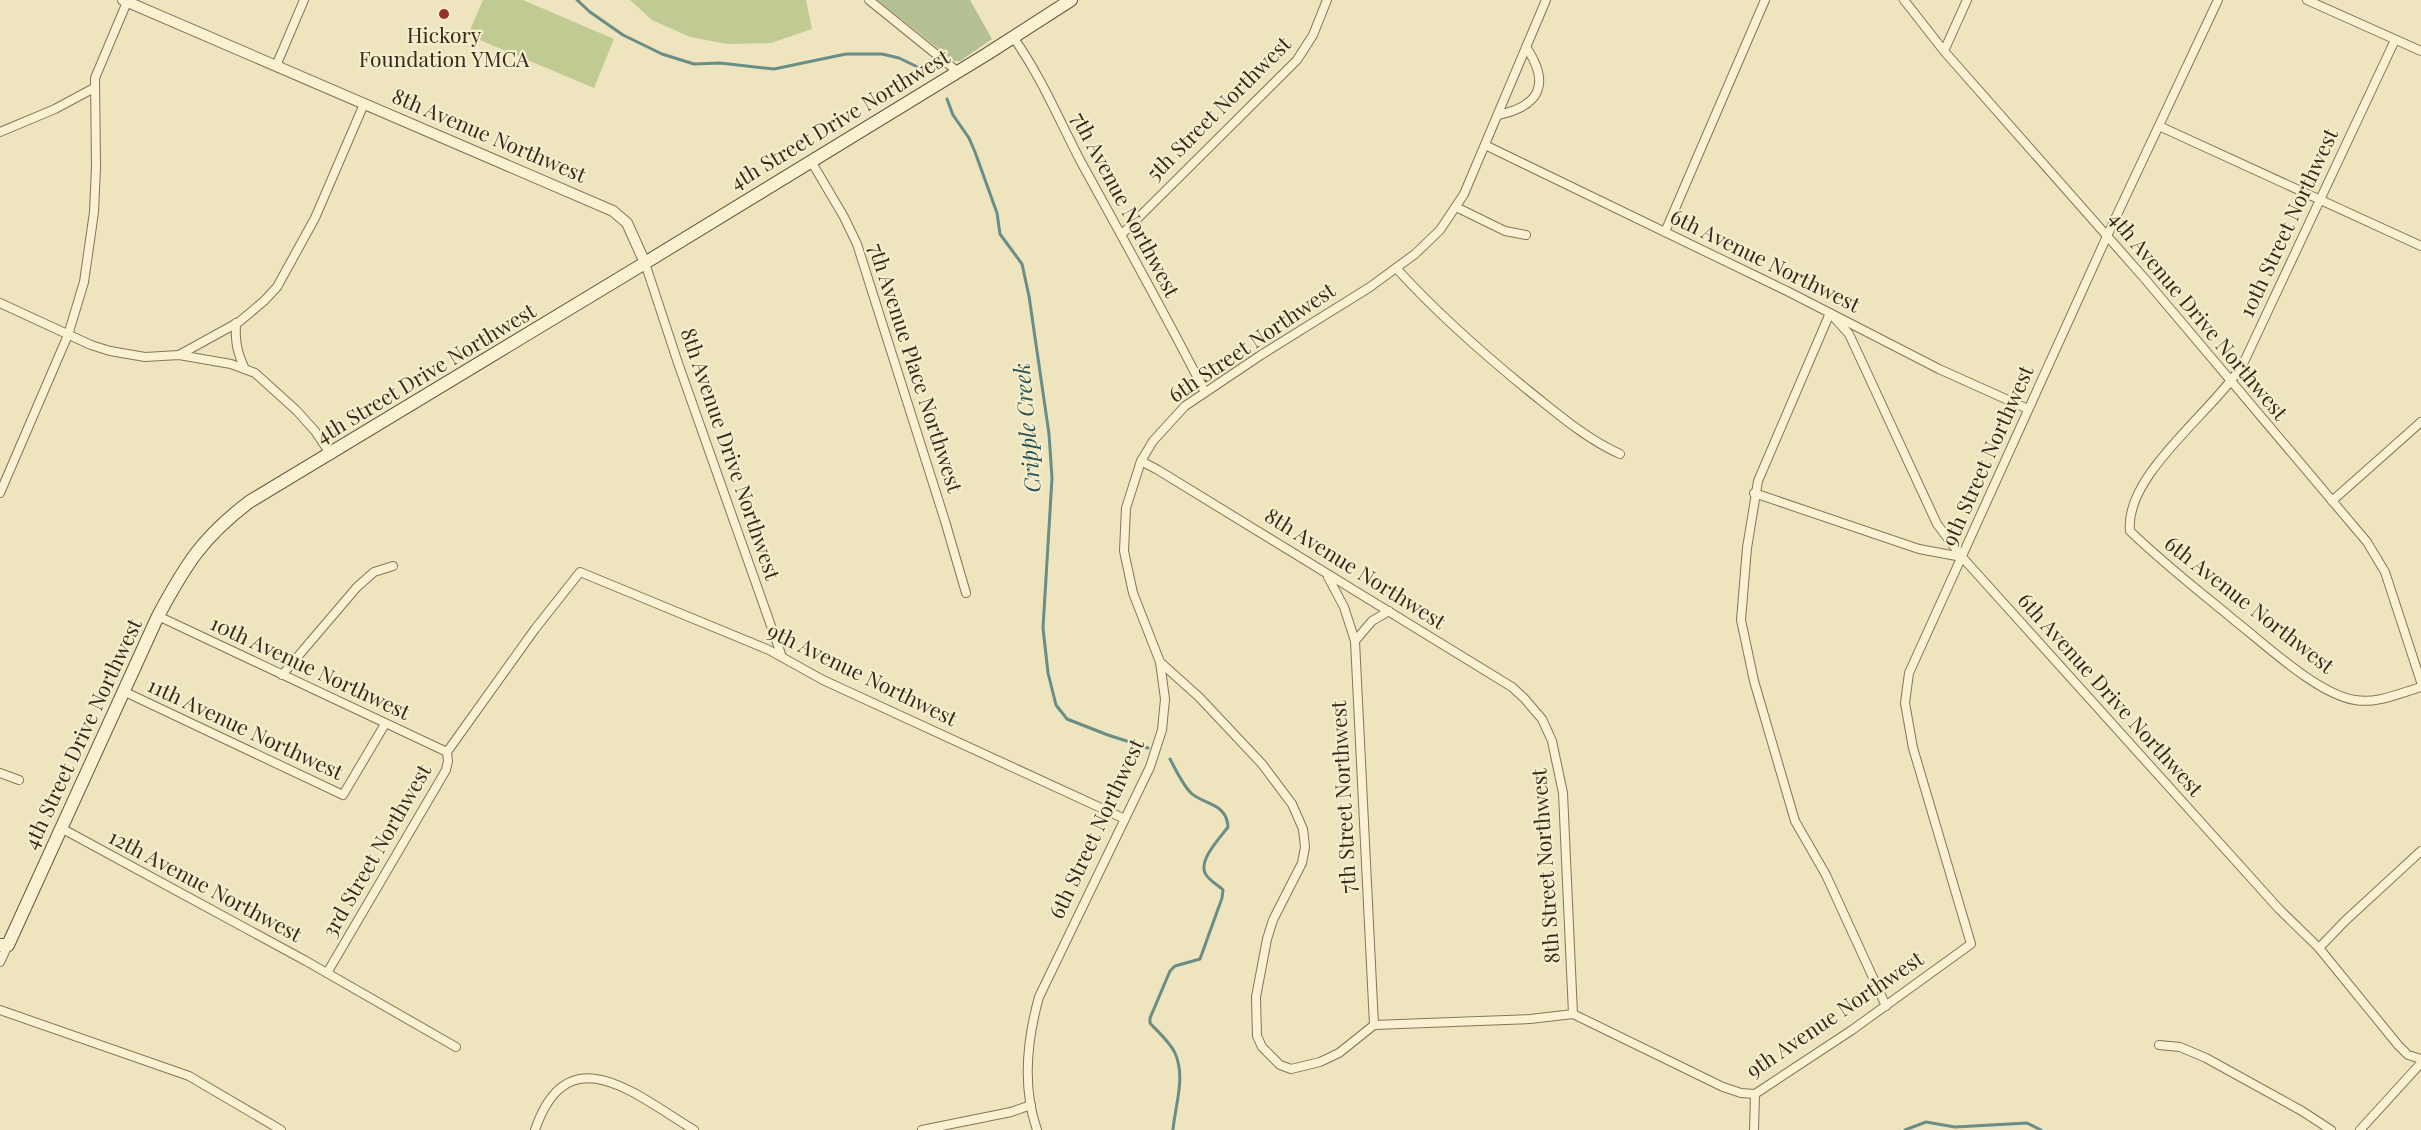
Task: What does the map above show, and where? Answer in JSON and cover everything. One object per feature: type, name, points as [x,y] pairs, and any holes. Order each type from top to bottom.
[{"type":"main road","name":"4th Street Drive Northwest","points":[[4,945],[61,828],[158,616],[182,571],[214,531],[249,502],[958,72],[1071,0]]},
{"type":"street","points":[[0,493],[68,335],[84,282],[96,167],[94,88],[99,67],[126,0]]},
{"type":"street","name":"8th Avenue Northwest","points":[[126,0],[613,211],[627,223],[645,263]]},
{"type":"street","points":[[276,66],[304,0]]},
{"type":"street","points":[[869,0],[958,72]]},
{"type":"street","name":"5th Street Northwest","points":[[1122,234],[1297,60],[1313,35],[1327,0]]},
{"type":"street","name":"6th Street Northwest","points":[[1037,1130],[1028,1082],[1032,1022],[1039,997],[1150,767],[1162,730],[1165,699],[1160,662],[1132,593],[1124,551],[1126,508],[1141,461],[1168,423],[1205,392],[1370,287],[1428,243],[1456,207],[1485,146],[1546,0]]},
{"type":"street","points":[[1665,232],[1765,0]]},
{"type":"street","name":"4th Avenue Drive Northwest","points":[[1904,0],[1944,51],[2232,382],[2376,555],[2385,572],[2421,682]]},
{"type":"street","points":[[1944,51],[1967,0]]},
{"type":"street","name":"9th Street Northwest","points":[[1971,944],[1913,748],[1905,703],[1909,673],[2028,409],[2218,0]]},
{"type":"street","points":[[2307,0],[2421,51]]},
{"type":"street","name":"7th Avenue Northwest","points":[[1013,37],[1040,81],[1060,123],[1122,234],[1205,392]]},
{"type":"street","name":"10th Street Northwest","points":[[2130,531],[2132,508],[2153,466],[2232,382],[2243,364],[2395,40]]},
{"type":"street","points":[[1498,115],[1517,111],[1535,96],[1540,80],[1536,63],[1526,47]]},
{"type":"street","points":[[0,132],[55,109],[94,88]]},
{"type":"street","points":[[179,355],[236,323],[264,301],[288,270],[315,218],[364,104]]},
{"type":"street","points":[[2159,126],[2421,246]]},
{"type":"street","name":"6th Avenue Northwest","points":[[1485,146],[1830,313],[1939,369],[2028,409]]},
{"type":"street","name":"7th Avenue Place Northwest","points":[[811,161],[857,244],[966,593]]},
{"type":"street","points":[[1456,207],[1505,231],[1526,235]]},
{"type":"street","name":"8th Avenue Drive Northwest","points":[[645,263],[782,657]]},
{"type":"street","points":[[1396,268],[1475,348],[1580,432],[1620,454]]},
{"type":"street","points":[[0,303],[92,345],[129,356],[179,355],[231,364],[255,373],[296,410],[331,454]]},
{"type":"street","points":[[1830,313],[1754,493],[1740,613],[1745,646],[1796,821],[1826,875],[1886,1006]]},
{"type":"street","name":"6th Avenue Drive Northwest","points":[[1830,313],[1849,334],[1937,524],[1962,557],[2279,909],[2319,948],[2398,1045],[2408,1055],[2421,1061]]},
{"type":"street","points":[[236,323],[237,352],[245,369]]},
{"type":"street","points":[[2332,501],[2421,422]]},
{"type":"street","name":"8th Avenue Northwest","points":[[1141,461],[1512,687],[1542,719]]},
{"type":"street","points":[[1754,493],[1919,549],[1962,557]]},
{"type":"street","name":"6th Avenue Northwest","points":[[2130,531],[2154,554],[2283,660],[2333,693],[2353,700],[2369,702],[2421,687]]},
{"type":"street","points":[[282,675],[357,587],[374,572],[393,566]]},
{"type":"street","name":"9th Avenue Northwest","points":[[580,572],[717,627],[782,657],[823,680],[1125,819]]},
{"type":"street","name":"3rd Street Northwest","points":[[327,973],[446,770],[447,752],[580,572]]},
{"type":"street","name":"7th Street Northwest","points":[[1326,574],[1344,607],[1355,641],[1374,1025]]},
{"type":"street","points":[[1355,641],[1372,621],[1389,611]]},
{"type":"street","name":"10th Avenue Northwest","points":[[158,616],[447,752]]},
{"type":"street","points":[[1160,662],[1199,697],[1262,764],[1298,816],[1305,838],[1302,863],[1273,920],[1258,978],[1255,1024],[1262,1047],[1280,1065],[1292,1069],[1310,1065],[1339,1053],[1374,1025],[1530,1019],[1573,1014]]},
{"type":"street","name":"11th Avenue Northwest","points":[[123,691],[344,795],[385,724]]},
{"type":"street","name":"8th Street Northwest","points":[[1542,719],[1552,741],[1563,793],[1573,1014]]},
{"type":"street","points":[[0,773],[19,780]]},
{"type":"street","name":"12th Avenue Northwest","points":[[61,828],[327,973],[456,1047]]},
{"type":"street","points":[[2319,948],[2421,851]]},
{"type":"street","name":"9th Avenue Northwest","points":[[1573,1014],[1723,1088],[1755,1094],[1886,1006],[1971,944]]},
{"type":"street","name":"4th Street Drive Northwest","points":[[0,962],[4,945]]},
{"type":"street","points":[[0,1010],[189,1076],[280,1130]]},
{"type":"street","points":[[2159,1045],[2180,1047],[2206,1058],[2302,1111],[2331,1130]]},
{"type":"street","points":[[2360,1130],[2421,1061]]},
{"type":"street","points":[[535,1130],[544,1105],[555,1092],[570,1083],[595,1078],[611,1081],[694,1130]]},
{"type":"street","points":[[1754,1130],[1755,1094]]},
{"type":"street","points":[[925,1129],[1011,1112],[1031,1105]]},
{"type":"green space","points":[[483,0],[523,0],[614,39],[594,88],[468,35]]},
{"type":"green space","points":[[630,0],[806,0],[812,29],[771,43],[727,44],[690,37],[652,20]]},
{"type":"green space","points":[[877,0],[970,0],[992,39],[960,61],[954,61]]},
{"type":"waterway","name":"Cripple Creek","points":[[577,0],[623,35],[662,54],[694,64],[720,63],[774,69],[846,54],[882,54],[899,58],[930,73]]},
{"type":"waterway","name":"Cripple Creek","points":[[947,99],[953,115],[969,138],[975,152],[997,213],[1000,234],[1022,264],[1029,296],[1049,434],[1052,478],[1043,628],[1048,673],[1056,705],[1067,719],[1148,748]]},
{"type":"waterway","name":"Cripple Creek","points":[[1170,759],[1179,777],[1191,793],[1224,813],[1228,827],[1205,861],[1206,876],[1223,890],[1200,959],[1175,966],[1170,971],[1150,1018],[1150,1023],[1173,1049],[1178,1062],[1180,1082],[1173,1130]]},
{"type":"waterway","name":"Cripple Creek","points":[[1905,1130],[1926,1122],[1955,1127],[2027,1123],[2041,1130]]},
{"type":"place","name":"Hickory Foundation YMCA","points":[[444,14]]}]
